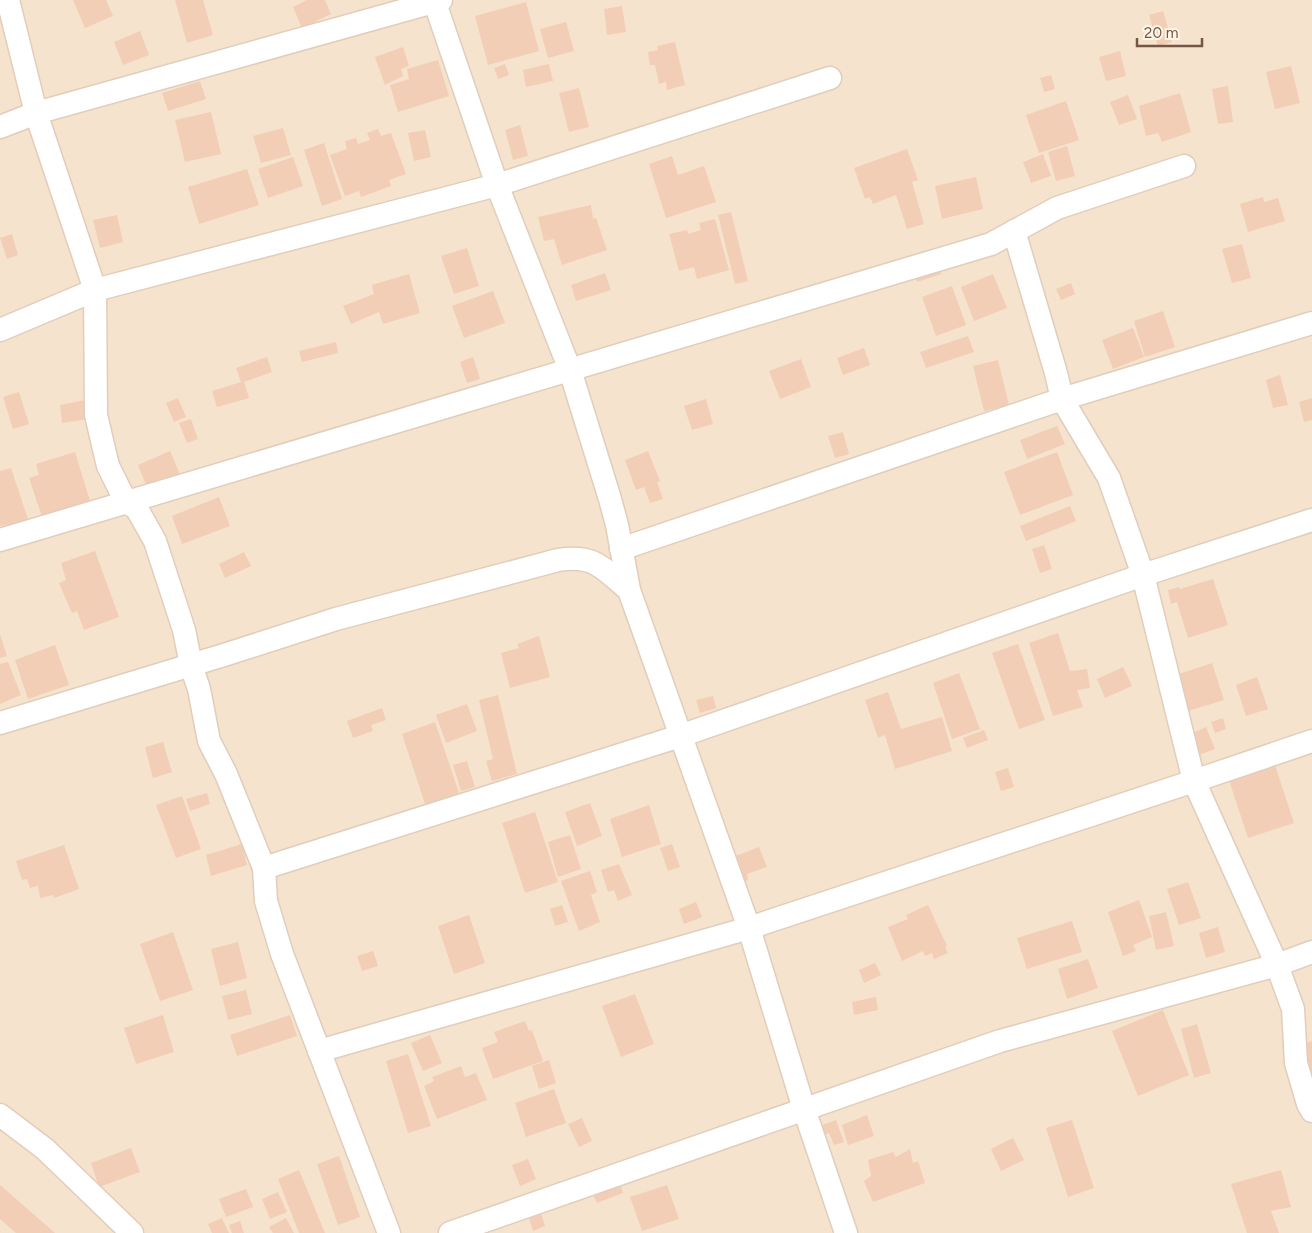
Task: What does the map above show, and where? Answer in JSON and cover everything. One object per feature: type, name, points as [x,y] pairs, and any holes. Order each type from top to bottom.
[{"type":"street","points":[[8,0],[36,113],[94,290],[96,415],[108,466],[126,502],[137,509],[154,541],[184,630],[191,666],[200,689],[209,741],[226,774],[264,868],[266,901],[282,954],[389,1233]]},
{"type":"street","points":[[0,127],[36,113],[436,1],[497,185],[570,370],[610,499],[629,590],[749,928],[804,1109],[846,1233]]},
{"type":"street","points":[[0,330],[94,290],[497,185],[830,78]]},
{"type":"street","points":[[0,540],[991,244],[1057,208],[1184,166]]},
{"type":"street","points":[[1014,231],[1062,399],[1109,478],[1143,575],[1194,781],[1278,965],[1293,1009],[1296,1063],[1308,1104],[1312,1111]]},
{"type":"street","points":[[621,549],[1062,399],[1312,323]]},
{"type":"street","points":[[264,868],[680,736],[1143,575],[1312,520]]},
{"type":"street","points":[[0,723],[191,666],[336,619],[558,560],[574,557],[592,560],[629,590]]},
{"type":"street","points":[[319,1051],[749,928],[1194,781],[1312,740]]},
{"type":"street","points":[[450,1233],[1000,1041],[1278,965],[1312,952]]},
{"type":"street","points":[[0,1115],[45,1149],[131,1233]]},
{"type":"shaded area","points":[[0,0],[1312,0],[1312,1233],[0,1233]]},
{"type":"building","points":[[73,0],[106,0],[113,16],[85,28]]},
{"type":"building","points":[[175,0],[203,0],[213,35],[187,43]]},
{"type":"building","points":[[307,0],[325,0],[331,14],[302,28],[293,7]]},
{"type":"building","points":[[526,2],[539,51],[488,65],[475,16]]},
{"type":"building","points":[[622,6],[626,32],[607,35],[604,9]]},
{"type":"building","points":[[1163,11],[1172,42],[1158,46],[1149,15]]},
{"type":"building","points":[[566,22],[574,51],[548,58],[540,29]]},
{"type":"building","points":[[140,31],[149,55],[123,65],[114,42]]},
{"type":"building","points":[[675,42],[685,85],[667,90],[666,82],[659,84],[655,65],[650,65],[648,52],[658,50],[657,46]]},
{"type":"building","points":[[403,47],[409,66],[401,69],[403,76],[385,85],[375,57]]},
{"type":"building","points":[[1120,51],[1126,76],[1106,81],[1099,57]]},
{"type":"building","points":[[438,60],[449,96],[398,112],[390,85],[409,79],[407,69]]},
{"type":"building","points":[[505,64],[509,75],[498,79],[494,68]]},
{"type":"building","points":[[549,64],[553,81],[526,87],[523,70]]},
{"type":"building","points":[[1291,66],[1300,103],[1275,109],[1266,72]]},
{"type":"building","points":[[1051,75],[1055,89],[1044,92],[1040,78]]},
{"type":"building","points":[[200,81],[206,99],[168,111],[162,93]]},
{"type":"building","points":[[1228,86],[1233,122],[1218,124],[1212,89]]},
{"type":"building","points":[[579,88],[589,127],[569,132],[559,93]]},
{"type":"building","points":[[1180,93],[1191,132],[1162,142],[1158,133],[1146,136],[1139,106]]},
{"type":"building","points":[[1128,95],[1137,119],[1119,125],[1110,102]]},
{"type":"building","points":[[1066,101],[1079,140],[1039,153],[1026,115]]},
{"type":"building","points":[[211,112],[221,154],[185,162],[175,120]]},
{"type":"building","points":[[520,125],[528,156],[513,160],[505,130]]},
{"type":"building","points":[[283,128],[291,155],[261,163],[253,136]]},
{"type":"building","points":[[378,129],[381,136],[391,133],[406,174],[389,180],[391,186],[361,197],[359,191],[345,196],[330,155],[347,149],[345,141],[356,138],[358,144],[370,140],[367,133]]},
{"type":"building","points":[[425,130],[431,157],[414,161],[408,133]]},
{"type":"building","points":[[324,143],[342,199],[322,206],[304,150]]},
{"type":"building","points":[[1067,146],[1075,176],[1056,181],[1048,152]]},
{"type":"building","points":[[907,149],[918,180],[912,182],[924,224],[907,229],[896,195],[873,204],[870,197],[865,199],[854,168]]},
{"type":"building","points":[[1043,154],[1051,176],[1031,183],[1023,162]]},
{"type":"building","points":[[672,156],[678,175],[704,166],[716,202],[666,218],[649,164]]},
{"type":"building","points":[[293,157],[303,186],[268,198],[258,169]]},
{"type":"building","points":[[247,169],[259,205],[199,224],[188,187]]},
{"type":"building","points":[[976,177],[983,209],[942,219],[935,186]]},
{"type":"building","points":[[1263,197],[1264,202],[1278,198],[1285,221],[1248,232],[1240,204]]},
{"type":"building","points":[[591,205],[593,219],[596,218],[607,250],[562,265],[554,239],[544,241],[538,217]]},
{"type":"building","points":[[731,212],[748,281],[735,284],[718,215]]},
{"type":"building","points":[[117,215],[123,242],[100,248],[93,220]]},
{"type":"building","points":[[715,219],[729,270],[697,279],[694,267],[679,271],[669,234],[687,230],[688,234],[701,230],[699,223]]},
{"type":"building","points":[[12,234],[18,255],[7,259],[0,238]]},
{"type":"building","points":[[1242,244],[1251,278],[1232,283],[1222,249]]},
{"type":"building","points":[[467,248],[479,286],[454,294],[441,256]]},
{"type":"building","points":[[937,259],[941,274],[917,282],[912,267]]},
{"type":"building","points":[[605,273],[611,290],[576,301],[571,285]]},
{"type":"building","points":[[409,274],[420,313],[383,324],[379,312],[351,324],[343,306],[374,294],[372,285]]},
{"type":"building","points":[[993,274],[1007,308],[974,321],[961,287]]},
{"type":"building","points":[[1071,283],[1075,294],[1061,300],[1056,289]]},
{"type":"building","points":[[952,286],[966,325],[936,336],[922,297]]},
{"type":"building","points":[[493,291],[505,323],[464,338],[452,306]]},
{"type":"building","points":[[1163,311],[1175,347],[1145,357],[1134,321]]},
{"type":"building","points":[[1133,328],[1144,357],[1113,369],[1102,340]]},
{"type":"building","points":[[968,336],[974,352],[926,368],[920,352]]},
{"type":"building","points":[[336,342],[338,353],[302,362],[299,351]]},
{"type":"building","points":[[864,348],[870,365],[843,375],[837,358]]},
{"type":"building","points":[[267,357],[272,372],[244,382],[249,398],[217,407],[212,391],[241,382],[236,368]]},
{"type":"building","points":[[473,357],[480,379],[467,383],[460,362]]},
{"type":"building","points":[[801,359],[811,387],[780,399],[769,371]]},
{"type":"building","points":[[998,360],[1009,405],[984,411],[973,366]]},
{"type":"building","points":[[1280,375],[1288,405],[1273,408],[1266,380]]},
{"type":"building","points":[[19,392],[29,424],[13,429],[3,397]]},
{"type":"building","points":[[178,398],[186,417],[174,422],[166,403]]},
{"type":"building","points":[[1312,398],[1312,420],[1304,422],[1299,402]]},
{"type":"building","points":[[706,399],[713,424],[692,430],[684,406]]},
{"type":"building","points":[[85,400],[88,419],[62,423],[60,405]]},
{"type":"building","points":[[191,419],[198,439],[187,443],[179,423]]},
{"type":"building","points":[[1057,426],[1065,444],[1027,459],[1020,440]]},
{"type":"building","points":[[843,432],[849,454],[835,458],[828,436]]},
{"type":"building","points":[[170,451],[181,477],[148,490],[138,465]]},
{"type":"building","points":[[648,451],[660,481],[657,482],[663,499],[650,503],[644,487],[636,490],[625,460]]},
{"type":"building","points":[[75,452],[90,501],[42,517],[29,478],[39,475],[36,464]]},
{"type":"building","points":[[1057,452],[1073,495],[1020,515],[1004,472]]},
{"type":"building","points":[[11,468],[30,525],[8,533],[5,525],[0,526],[0,471]]},
{"type":"building","points":[[219,497],[230,526],[182,544],[172,516]]},
{"type":"building","points":[[1070,506],[1076,521],[1026,541],[1020,526]]},
{"type":"building","points":[[1044,545],[1052,569],[1040,573],[1032,549]]},
{"type":"building","points":[[95,551],[119,617],[84,630],[77,611],[72,613],[59,583],[66,580],[61,563]]},
{"type":"building","points":[[244,552],[251,566],[225,578],[219,564]]},
{"type":"building","points":[[1213,579],[1228,625],[1188,638],[1177,602],[1171,604],[1168,590],[1179,587],[1180,589]]},
{"type":"building","points":[[1058,633],[1070,671],[1087,669],[1090,688],[1077,690],[1083,707],[1053,716],[1029,643]]},
{"type":"building","points":[[0,634],[7,656],[0,658]]},
{"type":"building","points":[[539,636],[550,677],[510,688],[501,653],[519,648],[517,644]]},
{"type":"building","points":[[1018,644],[1045,720],[1019,729],[992,653]]},
{"type":"building","points":[[55,645],[69,685],[28,699],[15,660]]},
{"type":"building","points":[[8,662],[21,695],[0,704],[0,664]]},
{"type":"building","points":[[1212,663],[1224,700],[1185,712],[1173,676]]},
{"type":"building","points":[[1123,667],[1132,686],[1105,698],[1097,679]]},
{"type":"building","points":[[959,673],[980,729],[952,739],[933,683]]},
{"type":"building","points":[[1257,677],[1268,709],[1246,716],[1236,685]]},
{"type":"building","points":[[888,692],[901,729],[942,717],[952,751],[895,769],[885,735],[878,738],[865,700]]},
{"type":"building","points":[[498,695],[517,774],[492,781],[486,761],[493,759],[479,700]]},
{"type":"building","points":[[713,696],[716,708],[700,713],[696,700]]},
{"type":"building","points":[[467,704],[477,731],[446,743],[436,715]]},
{"type":"building","points":[[382,708],[386,720],[371,725],[373,731],[353,738],[347,721]]},
{"type":"building","points":[[1223,718],[1226,729],[1215,733],[1211,722]]},
{"type":"building","points":[[435,722],[459,793],[425,804],[402,734]]},
{"type":"building","points":[[1206,727],[1215,749],[1196,756],[1188,735]]},
{"type":"building","points":[[984,730],[988,740],[967,748],[963,738]]},
{"type":"building","points":[[163,742],[172,772],[153,778],[145,747]]},
{"type":"building","points":[[467,761],[475,787],[461,791],[453,765]]},
{"type":"building","points":[[1274,762],[1294,823],[1248,838],[1228,777]]},
{"type":"building","points":[[1008,768],[1014,787],[1001,791],[995,772]]},
{"type":"building","points":[[207,793],[210,804],[190,811],[186,799]]},
{"type":"building","points":[[182,796],[201,849],[176,858],[156,805]]},
{"type":"building","points":[[590,803],[602,836],[577,846],[565,812]]},
{"type":"building","points":[[649,805],[661,844],[622,857],[610,819]]},
{"type":"building","points":[[535,812],[558,882],[525,893],[502,823]]},
{"type":"building","points":[[570,835],[581,869],[558,877],[548,842]]},
{"type":"building","points":[[242,844],[247,865],[211,876],[206,855]]},
{"type":"building","points":[[672,844],[680,867],[668,871],[660,848]]},
{"type":"building","points":[[64,845],[79,889],[54,898],[53,895],[40,898],[38,886],[30,888],[27,879],[22,880],[16,861]]},
{"type":"building","points":[[759,847],[767,867],[747,874],[748,880],[735,884],[728,859]]},
{"type":"building","points":[[619,864],[632,895],[618,901],[614,890],[608,892],[601,870]]},
{"type":"building","points":[[590,871],[597,892],[591,895],[600,922],[579,931],[561,881]]},
{"type":"building","points":[[1188,882],[1201,918],[1179,925],[1167,889]]},
{"type":"building","points":[[1139,900],[1152,937],[1133,945],[1136,951],[1123,956],[1108,912]]},
{"type":"building","points":[[696,902],[702,917],[684,924],[679,909]]},
{"type":"building","points":[[562,905],[568,922],[555,926],[550,909]]},
{"type":"building","points":[[928,905],[947,946],[945,947],[948,953],[934,959],[932,953],[925,956],[923,951],[902,961],[888,927],[908,919],[906,915]]},
{"type":"building","points":[[1166,912],[1174,946],[1156,950],[1149,916]]},
{"type":"building","points":[[469,915],[485,963],[454,974],[438,926]]},
{"type":"building","points":[[1072,921],[1082,952],[1027,969],[1017,938]]},
{"type":"building","points":[[1218,927],[1225,952],[1206,958],[1199,933]]},
{"type":"building","points":[[173,932],[193,990],[160,1001],[140,944]]},
{"type":"building","points":[[238,942],[247,978],[220,986],[211,949]]},
{"type":"building","points":[[373,951],[378,966],[362,971],[357,956]]},
{"type":"building","points":[[1088,959],[1098,988],[1067,999],[1058,969]]},
{"type":"building","points":[[875,963],[881,975],[864,983],[859,970]]},
{"type":"building","points":[[246,990],[252,1014],[228,1020],[222,996]]},
{"type":"building","points":[[635,994],[654,1044],[621,1057],[602,1006]]},
{"type":"building","points":[[876,997],[878,1010],[854,1015],[852,1002]]},
{"type":"building","points":[[1163,1010],[1189,1075],[1138,1096],[1112,1031]]},
{"type":"building","points":[[163,1015],[174,1052],[136,1064],[124,1028]]},
{"type":"building","points":[[290,1015],[297,1036],[237,1056],[230,1035]]},
{"type":"building","points":[[525,1021],[529,1031],[532,1030],[543,1061],[493,1079],[482,1048],[498,1042],[494,1032]]},
{"type":"building","points":[[1197,1024],[1211,1073],[1194,1078],[1181,1029]]},
{"type":"building","points":[[430,1035],[442,1063],[423,1071],[411,1043]]},
{"type":"building","points":[[1312,1041],[1312,1089],[1298,1045]]},
{"type":"building","points":[[408,1054],[431,1126],[408,1133],[386,1061]]},
{"type":"building","points":[[549,1060],[556,1083],[539,1089],[532,1066]]},
{"type":"building","points":[[461,1066],[465,1077],[476,1073],[487,1100],[437,1119],[424,1086],[434,1081],[432,1077]]},
{"type":"building","points":[[554,1089],[566,1123],[526,1137],[515,1103]]},
{"type":"building","points":[[867,1115],[874,1136],[848,1145],[842,1125]]},
{"type":"building","points":[[582,1118],[592,1141],[579,1147],[568,1124]]},
{"type":"building","points":[[836,1120],[844,1142],[834,1145],[829,1133],[819,1137],[815,1128]]},
{"type":"building","points":[[1072,1120],[1094,1188],[1068,1197],[1046,1128]]},
{"type":"building","points":[[1013,1138],[1024,1160],[1001,1171],[991,1149]]},
{"type":"building","points":[[131,1148],[140,1172],[99,1187],[91,1163]]},
{"type":"building","points":[[910,1149],[913,1163],[918,1161],[925,1183],[873,1202],[864,1181],[871,1176],[868,1160],[893,1152],[896,1157]]},
{"type":"building","points":[[339,1156],[360,1217],[338,1225],[317,1164]]},
{"type":"building","points":[[528,1159],[536,1179],[520,1186],[512,1165]]},
{"type":"building","points":[[299,1170],[325,1233],[299,1233],[278,1179]]},
{"type":"building","points":[[1281,1170],[1291,1207],[1271,1211],[1279,1233],[1247,1233],[1231,1184]]},
{"type":"building","points":[[620,1183],[623,1193],[597,1203],[592,1193]]},
{"type":"building","points":[[0,1185],[55,1233],[16,1233],[0,1219]]},
{"type":"building","points":[[667,1185],[679,1219],[642,1231],[630,1197]]},
{"type":"building","points":[[246,1189],[253,1207],[226,1217],[219,1199]]},
{"type":"building","points":[[278,1192],[287,1212],[270,1219],[262,1199]]},
{"type":"building","points":[[540,1210],[545,1226],[533,1231],[528,1215]]},
{"type":"building","points":[[222,1218],[229,1233],[212,1233],[208,1224]]},
{"type":"building","points":[[286,1218],[294,1233],[273,1233],[269,1227]]},
{"type":"building","points":[[240,1221],[244,1233],[232,1233],[229,1225]]}]
